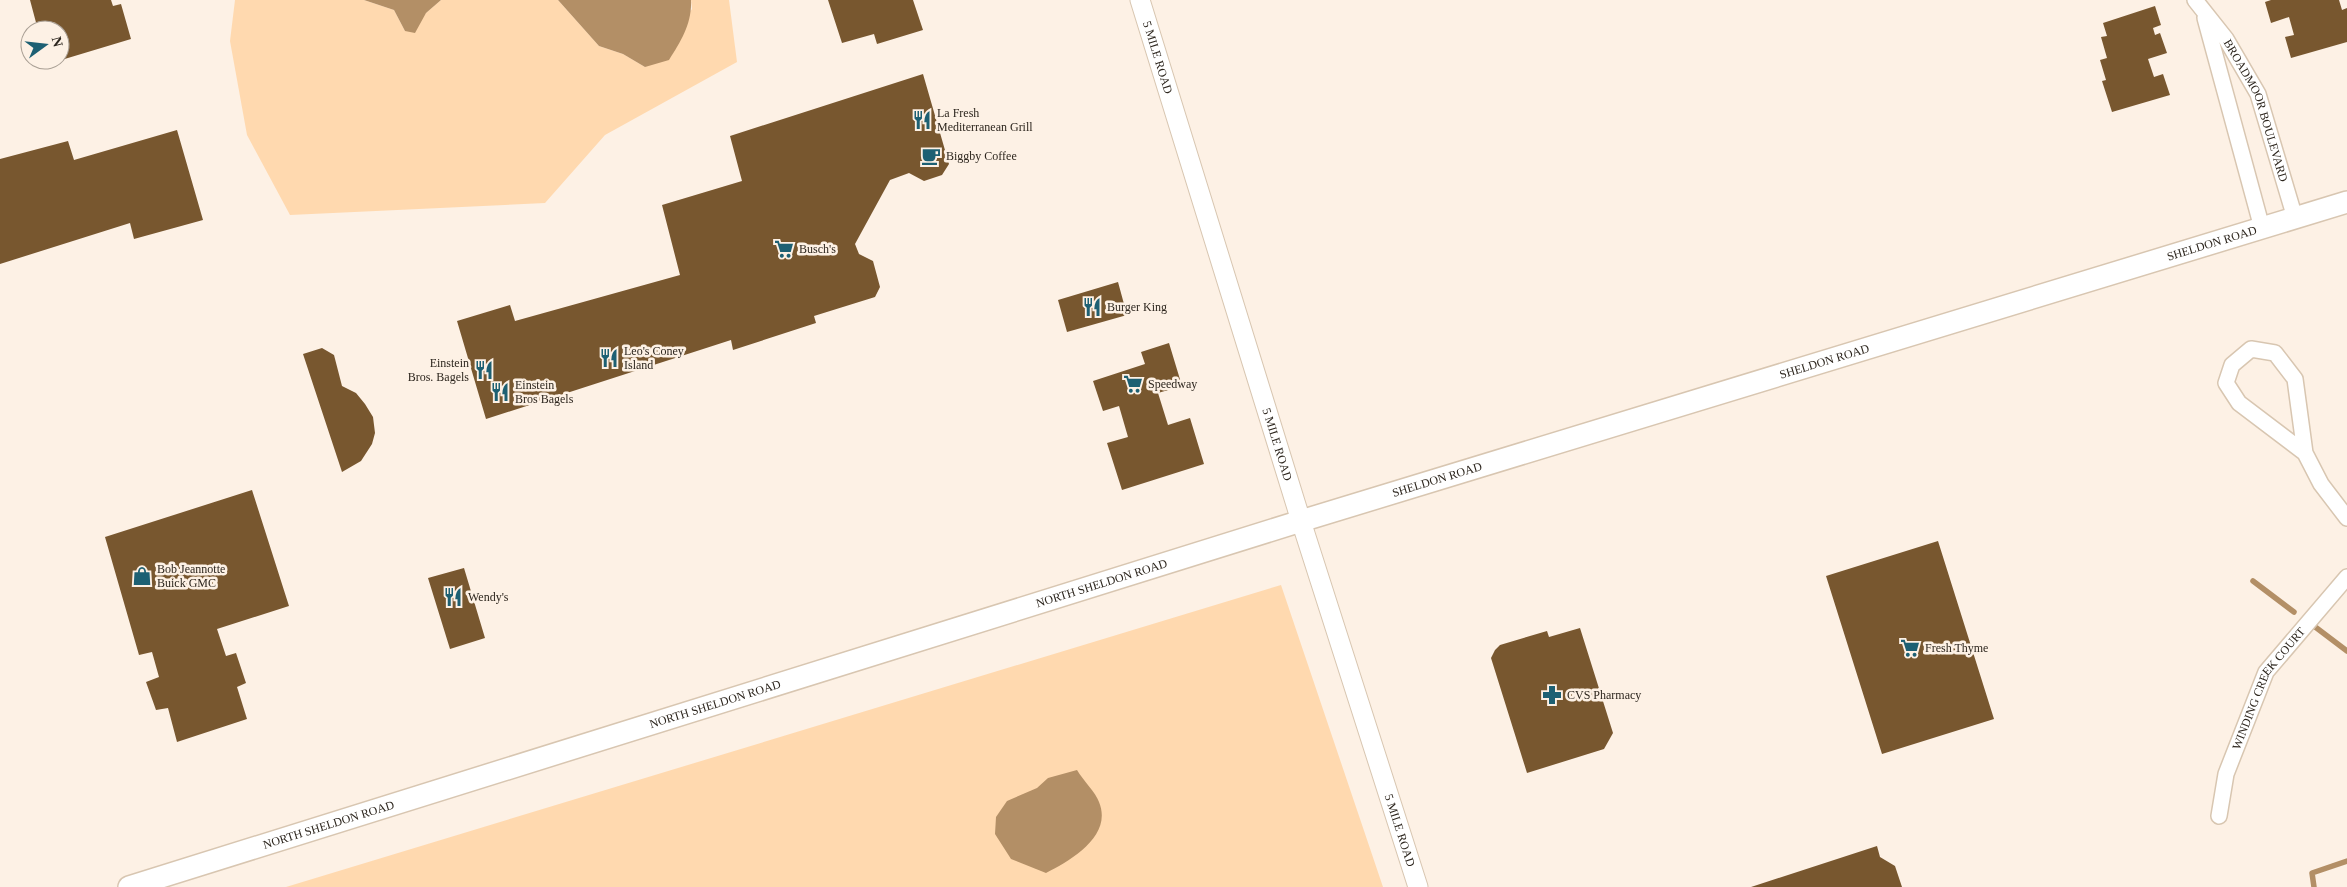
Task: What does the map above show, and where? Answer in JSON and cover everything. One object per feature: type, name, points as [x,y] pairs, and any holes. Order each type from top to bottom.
[{"type":"main road","name":"SHELDON ROAD","points":[[1301,521],[2347,202]]},
{"type":"main road","name":"NORTH SHELDON ROAD","points":[[129,887],[1301,521]]},
{"type":"street","name":"5 MILE ROAD","points":[[1140,0],[1301,521],[1418,887]]},
{"type":"street","name":"BROADMOOR BOULEVARD","points":[[2199,4],[2226,39],[2258,94],[2295,218]]},
{"type":"street","name":"BROADMOOR BOULEVARD","points":[[2199,4],[2262,228]]},
{"type":"street","points":[[2305,453],[2239,404],[2226,383],[2232,365],[2250,349],[2275,353],[2295,379],[2305,453],[2321,484],[2347,518]]},
{"type":"street","name":"WINDING CREEK COURT","points":[[2219,816],[2226,774],[2266,672],[2347,576]]},
{"type":"shaded area","points":[[235,0],[364,0],[394,10],[405,31],[441,0],[558,0],[599,46],[623,54],[645,67],[692,9],[691,0],[729,0],[737,62],[605,135],[545,203],[290,215],[247,135],[230,41]]},
{"type":"shaded area","points":[[364,0],[441,0],[426,13],[415,33],[405,31],[394,10]]},
{"type":"shaded area","points":[[558,0],[691,0],[691,9],[685,32],[669,60],[645,67],[623,54],[599,46]]},
{"type":"shaded area","points":[[1281,585],[1383,887],[286,887]]},
{"type":"shaded area","points":[[1077,770],[1099,802],[1102,814],[1100,826],[1095,836],[1077,854],[1046,873],[1011,859],[995,834],[996,817],[1007,801],[1037,788],[1048,778]]},
{"type":"building","points":[[30,0],[111,0],[113,6],[121,4],[131,39],[70,57],[70,20],[35,20]]},
{"type":"building","points":[[828,0],[913,0],[923,30],[877,44],[874,34],[842,43]]},
{"type":"building","points":[[2271,0],[2339,0],[2342,10],[2347,8],[2347,42],[2291,58],[2285,37],[2294,35],[2289,17],[2271,23],[2265,2]]},
{"type":"building","points":[[2155,6],[2161,25],[2153,28],[2155,35],[2160,33],[2167,53],[2148,59],[2154,77],[2163,74],[2170,95],[2112,112],[2102,81],[2106,80],[2100,60],[2107,58],[2101,37],[2107,36],[2103,23]]},
{"type":"building","points":[[923,74],[949,164],[942,175],[924,181],[909,173],[890,180],[855,244],[859,254],[873,261],[880,287],[875,297],[814,316],[816,323],[733,350],[731,340],[486,419],[457,321],[510,305],[515,321],[680,275],[662,205],[742,181],[730,136]]},
{"type":"building","points":[[177,130],[203,220],[134,239],[130,223],[0,264],[0,159],[68,141],[74,160]]},
{"type":"building","name":"Burger King","points":[[1118,282],[1127,315],[1067,332],[1058,300]]},
{"type":"building","points":[[1169,343],[1182,386],[1158,393],[1168,425],[1190,418],[1204,464],[1122,490],[1107,443],[1128,437],[1119,406],[1103,411],[1093,381],[1145,364],[1141,352]]},
{"type":"building","points":[[322,348],[334,355],[342,386],[356,393],[373,417],[375,433],[372,444],[361,461],[342,472],[303,354]]},
{"type":"building","points":[[252,490],[289,606],[217,629],[226,656],[236,653],[246,683],[237,687],[247,719],[177,742],[168,708],[156,710],[146,682],[159,677],[152,652],[139,655],[105,537]]},
{"type":"building","name":"Fresh Thyme","points":[[1938,541],[1994,719],[1882,754],[1826,576]]},
{"type":"building","name":"Wendy's","points":[[464,568],[485,638],[450,649],[428,578]]},
{"type":"building","name":"CVS Pharmacy","points":[[1580,628],[1613,733],[1604,749],[1527,773],[1491,658],[1500,645],[1547,631],[1549,637]]},
{"type":"building","points":[[1877,846],[1880,857],[1895,866],[1902,887],[1751,887]]},
{"type":"waterway","points":[[2253,581],[2294,612]]},
{"type":"waterway","points":[[2310,623],[2347,651]]},
{"type":"waterway","points":[[2314,887],[2312,873],[2347,861]]},
{"type":"place","name":"La Fresh Mediterranean Grill","points":[[922,120]]},
{"type":"place","name":"Biggby Coffee","points":[[931,156]]},
{"type":"place","name":"Busch's","points":[[784,249]]},
{"type":"place","name":"Burger King","points":[[1092,307]]},
{"type":"place","name":"Leo's Coney Island","points":[[609,358]]},
{"type":"place","name":"Einstein Bros. Bagels","points":[[484,370]]},
{"type":"place","name":"Speedway","points":[[1133,384]]},
{"type":"place","name":"Einstein Bros Bagels","points":[[500,392]]},
{"type":"place","name":"Bob Jeannotte Buick GMC","points":[[142,576]]},
{"type":"place","name":"Wendy's","points":[[453,597]]},
{"type":"place","name":"Fresh Thyme","points":[[1910,648]]},
{"type":"place","name":"CVS Pharmacy","points":[[1552,695]]}]
